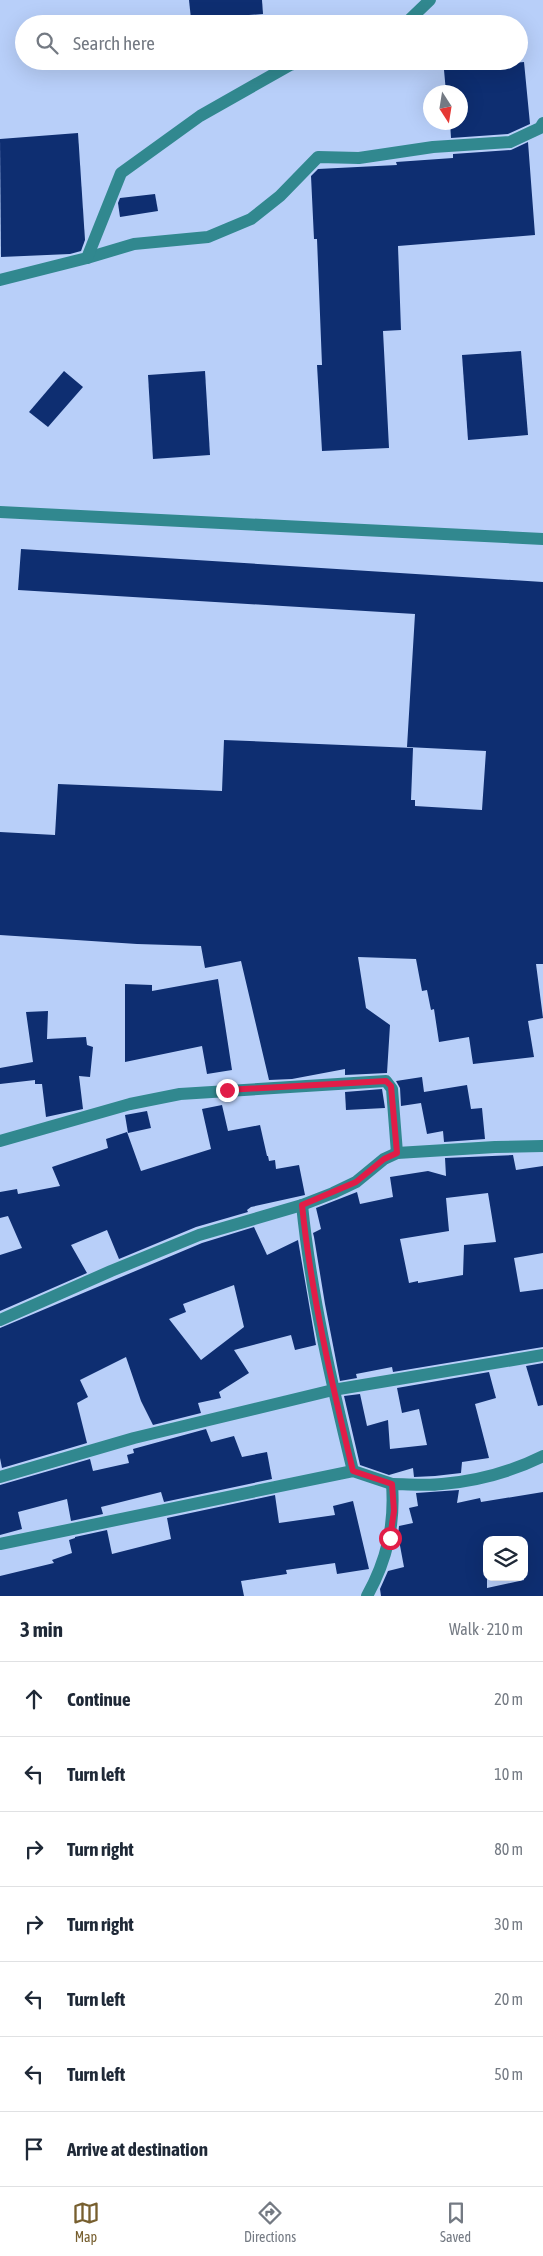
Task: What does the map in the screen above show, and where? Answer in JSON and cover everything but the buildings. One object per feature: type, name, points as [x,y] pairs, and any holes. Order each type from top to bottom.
[{"type":"street","points":[[414,15],[430,0]]},
{"type":"street","points":[[87,258],[122,173],[200,116],[281,70]]},
{"type":"street","points":[[0,280],[134,244],[208,237],[251,219],[280,196],[318,157],[359,158],[433,147],[510,142],[542,127]]},
{"type":"street","points":[[0,512],[543,539]]},
{"type":"street","points":[[0,1141],[130,1104],[180,1094],[386,1081],[392,1089],[397,1153]]},
{"type":"street","points":[[0,1320],[110,1271],[199,1235],[302,1205],[356,1182],[384,1159],[397,1153],[543,1146]]},
{"type":"street","points":[[302,1205],[306,1242],[333,1390],[353,1471]]},
{"type":"street","points":[[0,1477],[134,1438],[333,1390],[543,1355]]},
{"type":"street","points":[[0,1544],[353,1471],[392,1484],[442,1484],[483,1477],[529,1463],[543,1456]]},
{"type":"street","points":[[367,1596],[382,1563],[390,1538],[394,1511],[392,1484]]},
{"type":"route","points":[[227,1090],[386,1081],[391,1086],[397,1153],[384,1159],[356,1182],[302,1205],[306,1242],[333,1390],[353,1471],[392,1484],[394,1511],[390,1538]]}]
